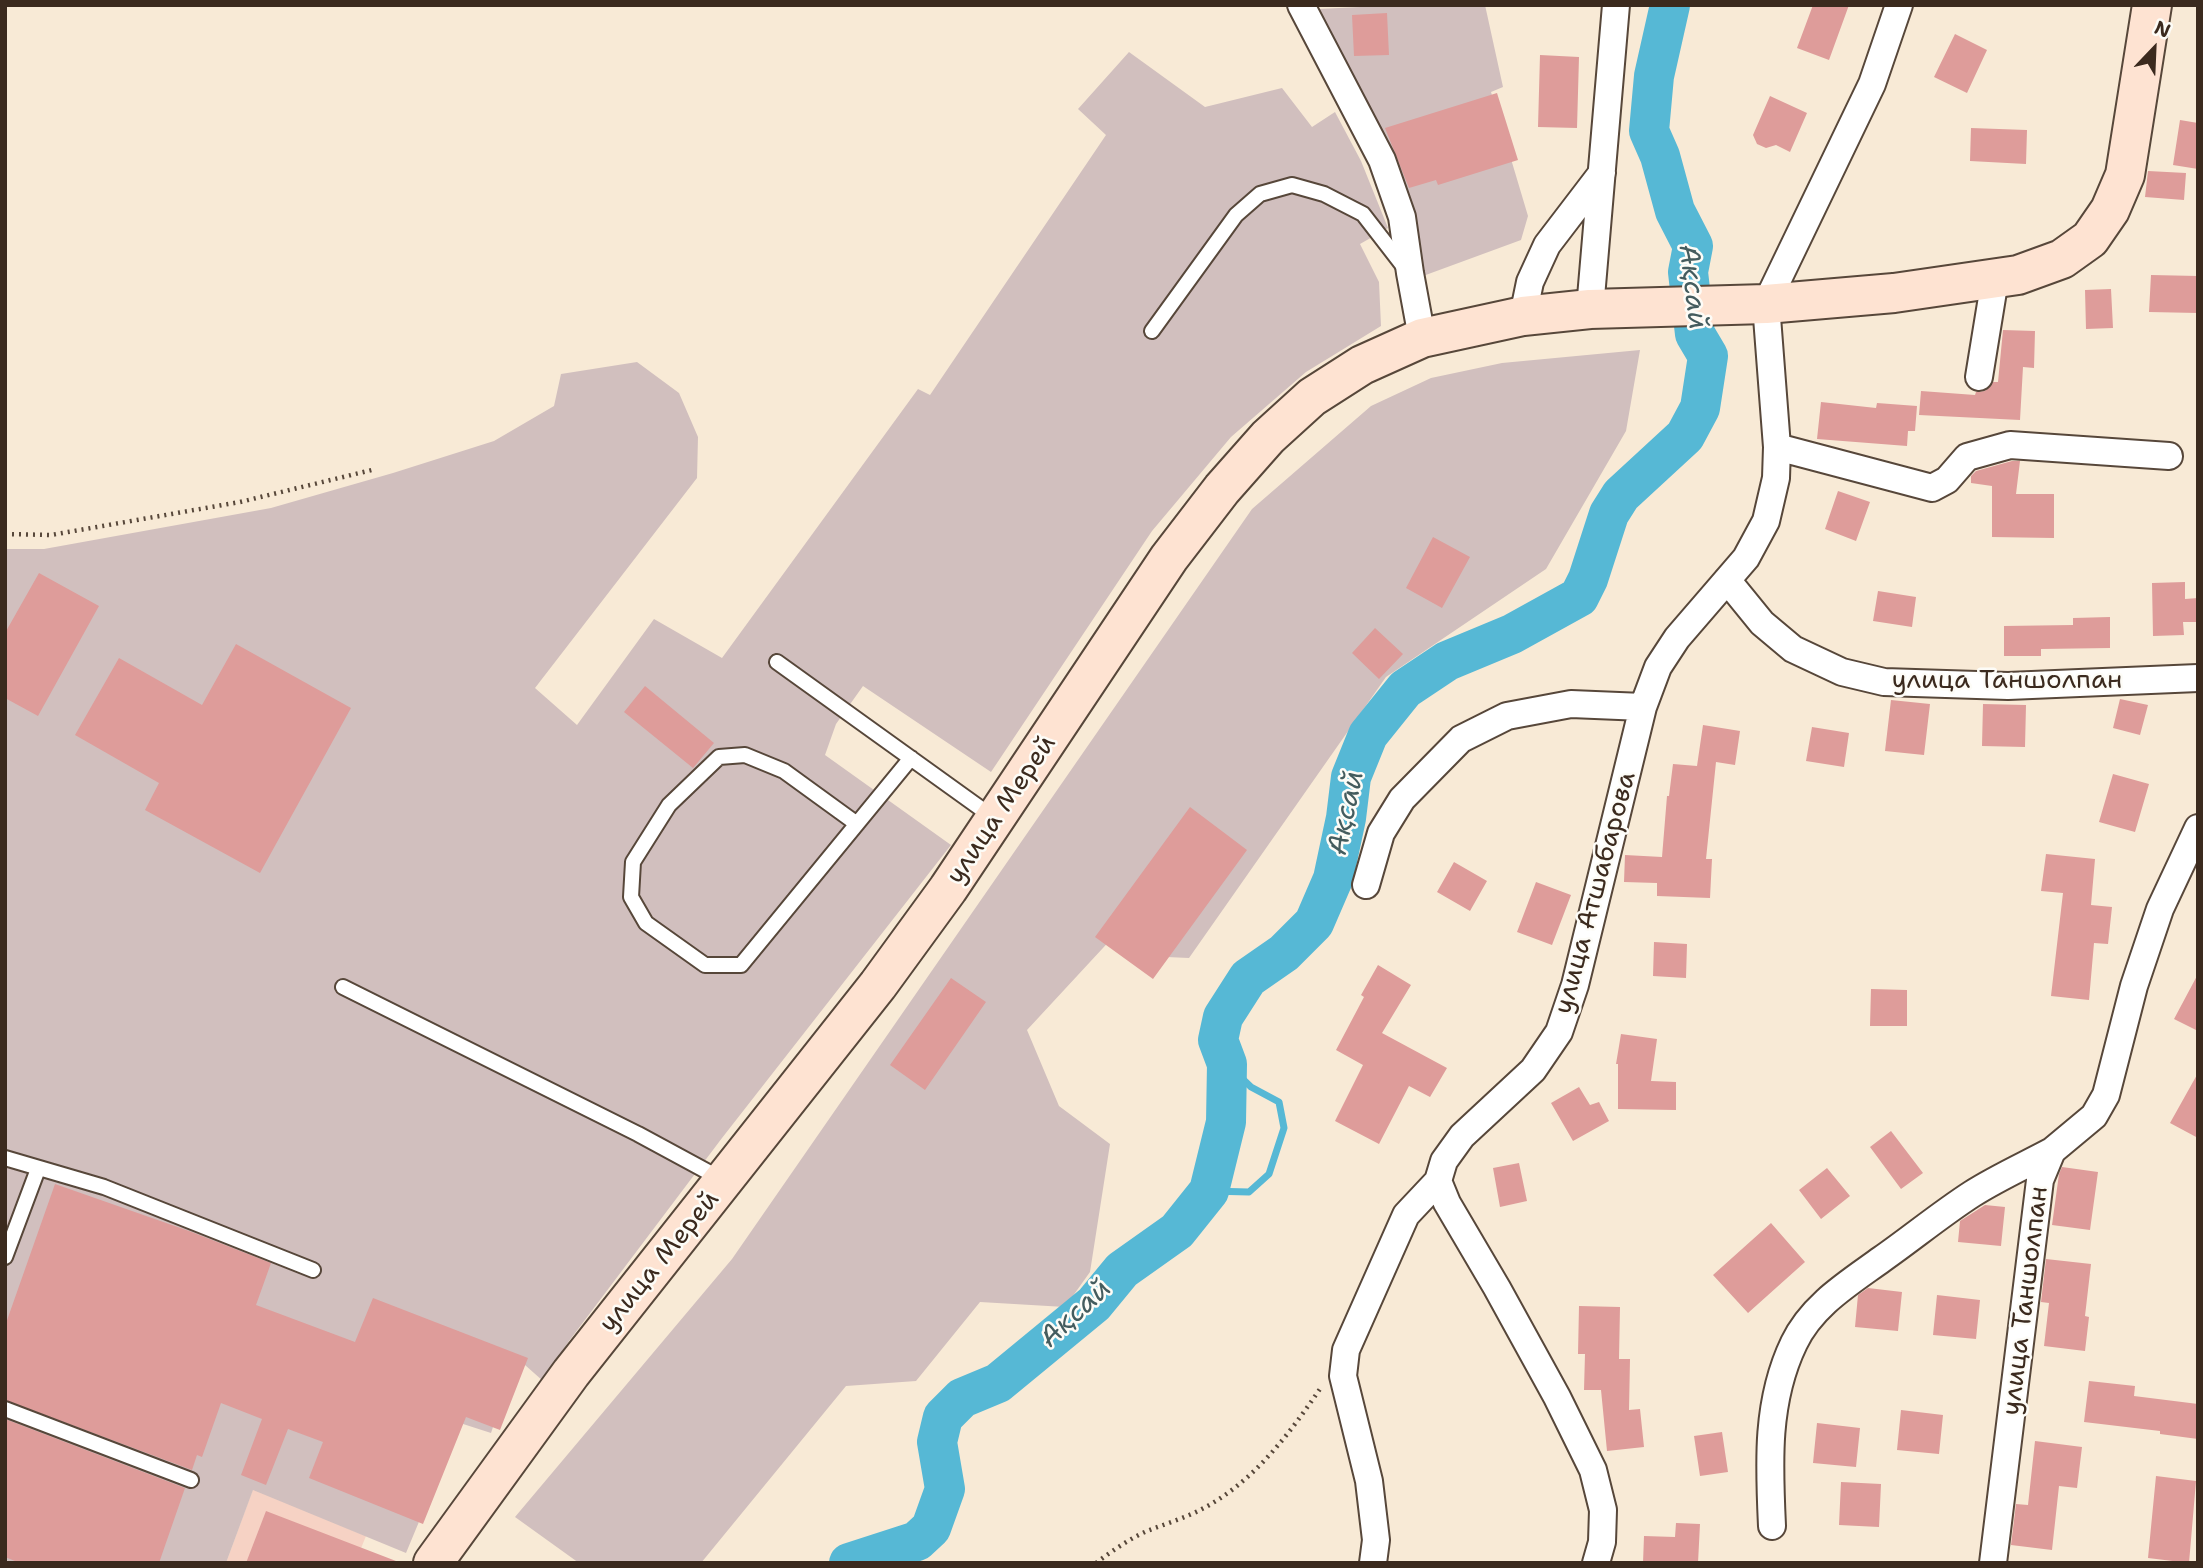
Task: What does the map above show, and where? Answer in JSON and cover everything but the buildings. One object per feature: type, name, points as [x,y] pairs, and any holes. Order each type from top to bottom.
[{"type":"main road","points":[[1766,304],[1894,293],[2018,275],[2063,259],[2090,239],[2110,209],[2125,175],[2152,5]]},
{"type":"main road","name":"улица Мерей","points":[[433,1563],[571,1373],[886,974],[996,819],[1169,558],[1222,489],[1268,437],[1312,397],[1362,365],[1422,338],[1523,316],[1590,309],[1766,304]]},
{"type":"street","points":[[1301,5],[1382,160],[1402,217],[1409,273],[1422,338]]},
{"type":"street","points":[[1590,309],[1616,5]]},
{"type":"street","points":[[1766,304],[1872,84],[1899,5]]},
{"type":"street","points":[[1523,316],[1530,282],[1547,245],[1602,173]]},
{"type":"street","points":[[1979,377],[1995,279]]},
{"type":"street","name":"улица Атшабарова","points":[[1346,1350],[1406,1215],[1438,1181],[1444,1161],[1462,1136],[1533,1070],[1559,1032],[1575,985],[1643,707],[1658,667],[1677,638],[1746,558],[1766,521],[1776,478],[1777,447],[1766,304]]},
{"type":"street","points":[[1777,447],[1932,488],[1947,480],[1968,457],[2010,445],[2169,456]]},
{"type":"street","name":"улица Таншолпан","points":[[1727,580],[1762,623],[1793,649],[1842,672],[1884,682],[2008,686],[2198,678]]},
{"type":"street","points":[[1366,885],[1381,833],[1402,799],[1461,739],[1507,716],[1571,704],[1643,707]]},
{"type":"street","name":"улица Таншолпан","points":[[1993,1563],[2040,1180],[2052,1151],[2094,1115],[2106,1096],[2134,986],[2160,909],[2198,828]]},
{"type":"street","points":[[1772,1526],[1769,1457],[1772,1412],[1779,1382],[1794,1342],[1808,1321],[1829,1298],[1973,1194],[2052,1151]]},
{"type":"street","points":[[1438,1181],[1447,1203],[1557,1397],[1593,1471],[1602,1510],[1602,1542],[1596,1563]]},
{"type":"street","points":[[1346,1350],[1343,1376],[1369,1480],[1376,1540],[1373,1563]]},
{"type":"lane","points":[[1152,331],[1236,215],[1260,194],[1292,185],[1324,194],[1363,214],[1409,273]]},
{"type":"lane","points":[[777,662],[996,819]]},
{"type":"lane","points":[[857,824],[785,771],[745,755],[719,757],[669,805],[633,862],[631,897],[646,923],[705,965],[741,965],[857,824],[911,758]]},
{"type":"lane","points":[[343,987],[638,1134],[724,1181]]},
{"type":"lane","points":[[5,1158],[104,1187],[313,1270]]},
{"type":"lane","points":[[5,1256],[38,1169]]},
{"type":"lane","points":[[5,1409],[191,1480]]},
{"type":"path","points":[[5,534],[51,535],[240,502],[376,469]]},
{"type":"path","points":[[1096,1563],[1144,1533],[1203,1509],[1243,1481],[1290,1432],[1346,1350]]},
{"type":"shaded area","points":[[1485,5],[1503,87],[1491,92],[1528,216],[1521,240],[1423,276],[1379,129],[1318,9]]},
{"type":"shaded area","points":[[1129,52],[1205,107],[1282,88],[1312,127],[1335,112],[1361,161],[1388,228],[1360,244],[1379,282],[1381,326],[1306,372],[1231,437],[1152,531],[991,772],[863,686],[836,724],[825,755],[951,845],[722,1138],[569,1341],[543,1381],[516,1357],[491,1433],[460,1423],[406,1553],[253,1490],[226,1563],[14,1563],[5,1560],[5,549],[44,549],[271,508],[393,473],[494,441],[554,406],[561,374],[637,362],[679,393],[698,437],[697,478],[535,688],[577,725],[654,619],[722,658],[918,389],[930,395],[1106,135],[1078,109]]},
{"type":"shaded area","points":[[1640,350],[1626,431],[1546,569],[1386,677],[1189,958],[1144,956],[1115,935],[1027,1030],[1059,1106],[1110,1144],[1090,1272],[1065,1307],[980,1302],[916,1381],[846,1386],[701,1563],[579,1563],[515,1517],[732,1259],[1252,509],[1371,406],[1431,378],[1502,363]]},
{"type":"shaded area","points":[[253,1489],[366,1536],[355,1563],[226,1563]]},
{"type":"waterway","name":"Ақсай","points":[[849,1563],[917,1541],[931,1528],[945,1489],[937,1442],[943,1417],[962,1398],[998,1383],[1094,1304],[1122,1270],[1177,1231],[1209,1191],[1226,1122],[1227,1064],[1218,1040],[1223,1017],[1248,978],[1284,953],[1314,923],[1333,879],[1346,818],[1351,777],[1368,735],[1405,689],[1447,661],[1512,634],[1579,597],[1588,579],[1609,514],[1621,495],[1685,436],[1700,408],[1708,356],[1695,334],[1688,272],[1693,246],[1675,211],[1660,156],[1649,131],[1654,76],[1670,5]]},
{"type":"waterway","points":[[1209,1191],[1249,1192],[1269,1174],[1284,1128],[1279,1102],[1251,1087],[1227,1064]]}]
